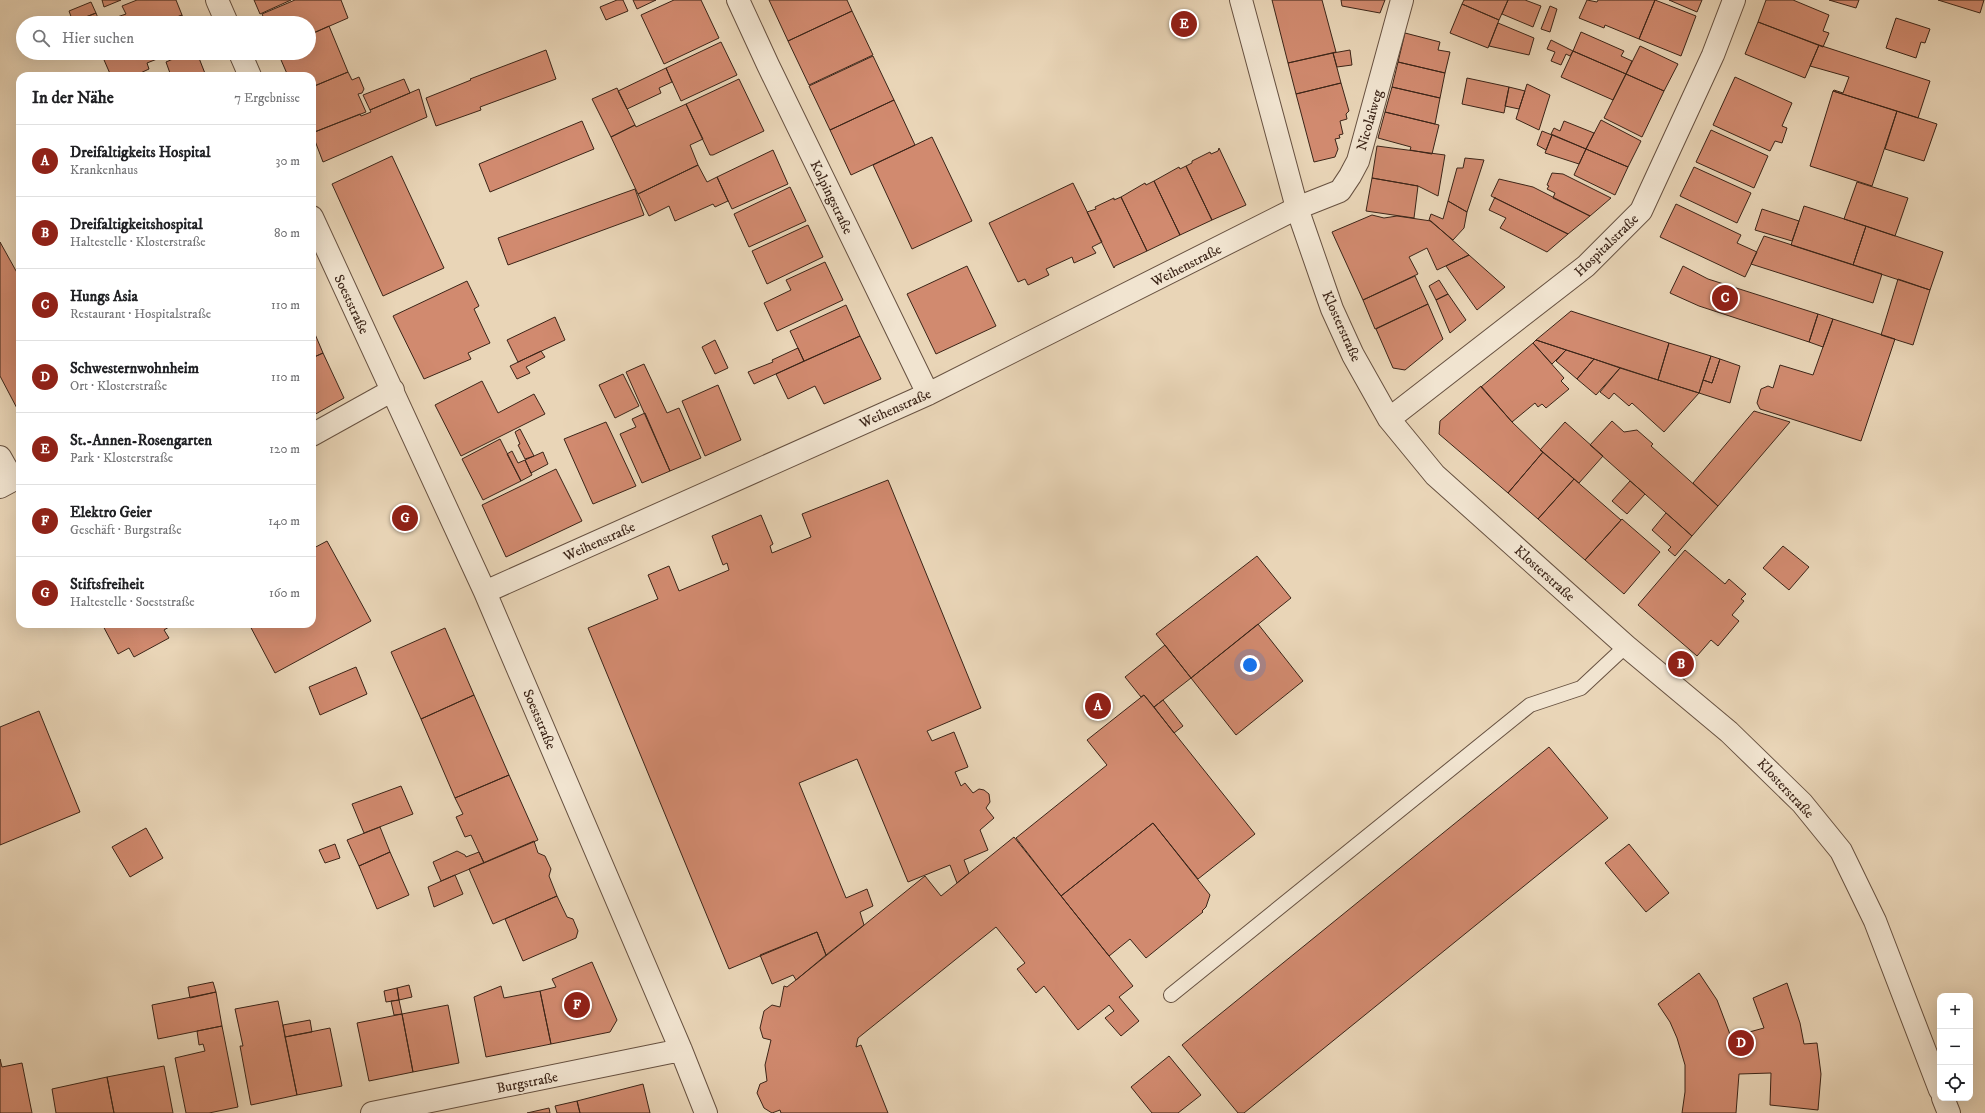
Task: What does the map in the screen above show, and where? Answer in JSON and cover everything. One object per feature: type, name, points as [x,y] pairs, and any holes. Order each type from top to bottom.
[{"type":"street","points":[[217,0],[224,16]]},
{"type":"street","name":"Kolpingstraße","points":[[738,0],[768,65],[928,394]]},
{"type":"street","name":"Klosterstraße","points":[[1241,0],[1297,208],[1332,309],[1353,355],[1389,419],[1435,475],[1626,646],[1729,732],[1771,770],[1802,803],[1841,851],[1875,921],[1937,1082]]},
{"type":"street","name":"Nicolaiweg","points":[[1297,208],[1340,191],[1355,166],[1402,0]]},
{"type":"street","name":"Hospitalstraße","points":[[1389,419],[1586,266],[1641,211],[1713,55],[1734,0]]},
{"type":"street","points":[[243,60],[248,72]]},
{"type":"street","name":"Weihenstraße","points":[[485,592],[928,394],[1297,208]]},
{"type":"street","name":"Soeststraße","points":[[316,226],[485,592],[681,1050],[706,1113]]},
{"type":"street","points":[[316,433],[393,390]]},
{"type":"street","points":[[0,457],[7,484]]},
{"type":"street","name":"Burgstraße","points":[[372,1113],[681,1050]]},
{"type":"street","points":[[1944,1101],[1949,1113]]},
{"type":"lane","points":[[1171,995],[1530,705],[1581,688],[1626,646]]},
{"type":"building","points":[[102,0],[121,0],[104,7]]},
{"type":"building","points":[[137,0],[176,0],[182,15],[120,16],[126,14],[122,6]]},
{"type":"building","points":[[254,0],[291,0],[260,14]]},
{"type":"building","points":[[295,0],[341,0],[348,18],[316,32],[316,16],[263,16],[262,14]]},
{"type":"building","points":[[617,0],[623,0],[628,11],[606,20],[600,7]]},
{"type":"building","points":[[633,0],[656,0],[637,9]]},
{"type":"building","points":[[674,0],[701,0],[719,38],[664,64],[641,15]]},
{"type":"building","points":[[769,0],[847,0],[852,11],[788,41]]},
{"type":"building","points":[[1272,0],[1322,0],[1336,52],[1288,63]]},
{"type":"building","points":[[1341,0],[1385,0],[1380,13],[1342,6]]},
{"type":"building","points":[[1464,0],[1508,0],[1499,20],[1462,4]]},
{"type":"building","points":[[1508,0],[1525,0],[1541,6],[1533,27],[1502,14]]},
{"type":"building","points":[[1587,0],[1597,2],[1598,0],[1655,0],[1639,39],[1605,25],[1604,28],[1579,18]]},
{"type":"building","points":[[1655,0],[1696,16],[1681,56],[1639,39]]},
{"type":"building","points":[[1669,0],[1702,0],[1697,12]]},
{"type":"building","points":[[1766,0],[1793,0],[1829,15],[1823,31],[1829,33],[1823,47],[1758,22]]},
{"type":"building","points":[[1829,0],[1859,0],[1856,8]]},
{"type":"building","points":[[1938,0],[1984,0],[1980,13]]},
{"type":"building","points":[[91,2],[96,13],[88,16],[71,16],[69,11]]},
{"type":"building","points":[[1462,4],[1499,20],[1488,48],[1450,33]]},
{"type":"building","points":[[1550,6],[1557,9],[1550,32],[1541,29]]},
{"type":"building","points":[[852,11],[873,55],[809,85],[788,41]]},
{"type":"building","points":[[96,13],[97,16],[88,16]]},
{"type":"building","points":[[1896,18],[1930,29],[1925,43],[1921,42],[1916,58],[1886,48]]},
{"type":"building","points":[[1758,22],[1819,45],[1805,78],[1745,54]]},
{"type":"building","points":[[1498,23],[1534,38],[1529,55],[1489,46]]},
{"type":"building","points":[[329,26],[348,72],[316,85],[316,72],[286,72],[281,60],[316,60],[316,32]]},
{"type":"building","points":[[1581,32],[1624,51],[1621,56],[1632,61],[1626,74],[1573,51]]},
{"type":"building","points":[[1405,33],[1440,42],[1438,50],[1450,52],[1445,73],[1398,62]]},
{"type":"building","points":[[1551,40],[1573,51],[1570,56],[1566,54],[1561,65],[1551,61],[1555,52],[1547,49]]},
{"type":"building","points":[[721,42],[737,75],[681,101],[666,68]]},
{"type":"building","points":[[1819,45],[1930,81],[1918,118],[1833,91],[1843,93],[1849,77],[1810,66]]},
{"type":"building","points":[[1640,46],[1678,64],[1664,91],[1626,74]]},
{"type":"building","points":[[546,50],[556,79],[480,107],[481,110],[436,126],[426,98],[471,80],[470,79]]},
{"type":"building","points":[[1350,50],[1352,65],[1337,67],[1333,53]]},
{"type":"building","points":[[1573,51],[1626,74],[1613,100],[1561,77]]},
{"type":"building","points":[[1333,53],[1341,83],[1296,94],[1288,63]]},
{"type":"building","points":[[873,56],[894,100],[830,130],[809,86]]},
{"type":"building","points":[[104,60],[154,60],[147,63],[149,69],[143,72],[109,72]]},
{"type":"building","points":[[171,60],[200,60],[204,72],[170,72],[166,62]]},
{"type":"building","points":[[1398,62],[1445,73],[1440,98],[1392,87]]},
{"type":"building","points":[[666,68],[672,82],[659,88],[661,93],[627,109],[618,91]]},
{"type":"building","points":[[348,72],[352,80],[359,77],[364,89],[362,93],[358,94],[366,112],[316,131],[316,85]]},
{"type":"building","points":[[1626,74],[1664,91],[1642,137],[1604,118]]},
{"type":"building","points":[[1735,77],[1792,103],[1782,126],[1787,128],[1782,143],[1775,141],[1770,151],[1713,125]]},
{"type":"building","points":[[1467,78],[1509,87],[1504,113],[1462,104]]},
{"type":"building","points":[[404,79],[410,93],[370,110],[363,95]]},
{"type":"building","points":[[739,79],[764,131],[713,155],[710,155],[686,104]]},
{"type":"building","points":[[1341,83],[1349,111],[1346,114],[1347,119],[1340,121],[1343,134],[1339,135],[1340,138],[1335,139],[1338,149],[1335,157],[1314,162],[1296,94]]},
{"type":"building","points":[[1527,84],[1550,95],[1539,130],[1516,119]]},
{"type":"building","points":[[1392,87],[1440,98],[1435,124],[1385,112]]},
{"type":"building","points":[[1509,87],[1525,91],[1519,109],[1505,106]]},
{"type":"building","points":[[617,88],[635,125],[611,137],[592,99]]},
{"type":"building","points":[[419,89],[427,117],[323,162],[316,144],[316,131],[360,114],[361,116],[371,112],[370,110]]},
{"type":"building","points":[[1833,91],[1897,111],[1872,186],[1810,166]]},
{"type":"building","points":[[894,100],[915,145],[851,175],[830,130]]},
{"type":"building","points":[[686,104],[703,139],[690,145],[698,165],[638,194],[611,137],[635,125],[636,127]]},
{"type":"building","points":[[1897,111],[1937,124],[1924,161],[1885,149]]},
{"type":"building","points":[[1385,112],[1439,125],[1432,154],[1410,150],[1411,147],[1378,138]]},
{"type":"building","points":[[1601,120],[1641,141],[1628,167],[1586,149]]},
{"type":"building","points":[[582,121],[594,149],[490,192],[479,164]]},
{"type":"building","points":[[1564,121],[1594,133],[1586,149],[1551,134],[1554,128],[1560,131]]},
{"type":"building","points":[[1711,130],[1768,156],[1754,188],[1696,162]]},
{"type":"building","points":[[1542,131],[1552,135],[1546,150],[1537,145]]},
{"type":"building","points":[[1552,135],[1586,149],[1579,164],[1545,153]]},
{"type":"building","points":[[932,137],[972,221],[912,249],[873,165]]},
{"type":"building","points":[[1377,146],[1445,155],[1438,196],[1418,186],[1372,178]]},
{"type":"building","points":[[1219,148],[1246,205],[1212,220],[1186,166],[1192,163],[1192,161],[1210,152],[1211,154],[1218,151]]},
{"type":"building","points":[[1586,149],[1628,167],[1615,195],[1574,175]]},
{"type":"building","points":[[773,150],[788,184],[732,209],[717,177]]},
{"type":"building","points":[[392,156],[444,268],[383,296],[332,184]]},
{"type":"building","points":[[1465,158],[1484,160],[1467,212],[1448,201],[1457,168],[1463,168]]},
{"type":"building","points":[[698,165],[707,182],[717,177],[728,201],[715,207],[713,204],[675,221],[669,206],[649,216],[638,194]]},
{"type":"building","points":[[1186,166],[1212,220],[1180,235],[1154,181],[1179,167],[1180,169]]},
{"type":"building","points":[[1694,167],[1751,193],[1737,223],[1680,196]]},
{"type":"building","points":[[1552,173],[1563,174],[1611,198],[1590,216],[1553,198],[1555,193],[1547,189]]},
{"type":"building","points":[[1372,178],[1418,186],[1414,218],[1366,211]]},
{"type":"building","points":[[1499,179],[1533,187],[1590,216],[1568,234],[1491,196]]},
{"type":"building","points":[[1154,181],[1180,235],[1147,251],[1121,197],[1145,183],[1146,185]]},
{"type":"building","points":[[1857,182],[1908,198],[1895,236],[1844,219]]},
{"type":"building","points":[[1073,183],[1102,242],[1092,247],[1096,253],[1074,263],[1072,257],[1046,269],[1049,275],[1028,285],[1025,279],[1018,282],[989,223]]},
{"type":"building","points":[[790,187],[806,221],[749,247],[734,214]]},
{"type":"building","points":[[635,189],[644,215],[508,265],[498,238]]},
{"type":"building","points":[[1121,197],[1147,251],[1115,266],[1114,268],[1087,212],[1096,209],[1095,207],[1114,198],[1114,200]]},
{"type":"building","points":[[1495,197],[1568,234],[1547,252],[1500,228],[1506,218],[1489,210]]},
{"type":"building","points":[[1448,201],[1467,212],[1464,228],[1453,240],[1429,220],[1431,214],[1443,219]]},
{"type":"building","points":[[1676,204],[1741,235],[1737,243],[1757,252],[1745,277],[1660,237]]},
{"type":"building","points":[[1804,206],[1866,226],[1853,265],[1791,245]]},
{"type":"building","points":[[1762,209],[1799,221],[1792,241],[1755,230]]},
{"type":"building","points":[[1372,215],[1384,218],[1397,216],[1431,221],[1469,255],[1437,270],[1427,248],[1409,257],[1418,274],[1363,300],[1332,232]]},
{"type":"building","points":[[808,225],[823,257],[767,284],[752,251]]},
{"type":"building","points":[[1866,226],[1943,252],[1930,290],[1853,265]]},
{"type":"building","points":[[1764,236],[1882,274],[1873,303],[1751,264]]},
{"type":"building","points":[[0,242],[16,271],[16,406],[0,376]]},
{"type":"building","points":[[1469,255],[1505,287],[1477,310],[1446,266]]},
{"type":"building","points":[[825,262],[843,300],[777,331],[764,303],[791,290],[786,280]]},
{"type":"building","points":[[967,266],[996,326],[936,354],[907,294]]},
{"type":"building","points":[[1683,266],[1708,279],[1818,314],[1809,342],[1699,306],[1670,293]]},
{"type":"building","points":[[1415,276],[1428,304],[1375,329],[1363,300]]},
{"type":"building","points":[[1898,279],[1930,290],[1913,345],[1881,335]]},
{"type":"building","points":[[1439,280],[1448,294],[1436,300],[1429,286]]},
{"type":"building","points":[[467,281],[479,306],[474,309],[490,343],[468,353],[471,359],[424,379],[393,316]]},
{"type":"building","points":[[1448,294],[1466,320],[1450,333],[1436,300]]},
{"type":"building","points":[[1428,304],[1443,339],[1405,370],[1393,368],[1376,329]]},
{"type":"building","points":[[846,305],[860,336],[804,361],[790,331]]},
{"type":"building","points":[[1571,311],[1669,343],[1658,380],[1536,340]]},
{"type":"building","points":[[1818,314],[1833,319],[1823,347],[1809,342]]},
{"type":"building","points":[[555,317],[565,340],[518,362],[507,340]]},
{"type":"building","points":[[1833,319],[1895,339],[1861,441],[1760,409],[1757,403],[1761,389],[1768,386],[1773,388],[1780,365],[1813,375]]},
{"type":"building","points":[[316,336],[323,353],[316,356]]},
{"type":"building","points":[[860,336],[881,379],[824,404],[815,386],[788,399],[776,374]]},
{"type":"building","points":[[715,340],[728,368],[715,374],[702,347]]},
{"type":"building","points":[[1536,340],[1566,350],[1552,364],[1533,343]]},
{"type":"building","points":[[1533,343],[1564,378],[1561,381],[1569,389],[1546,408],[1542,404],[1538,407],[1535,403],[1512,422],[1481,387]]},
{"type":"building","points":[[1669,343],[1711,356],[1699,393],[1658,380]]},
{"type":"building","points":[[798,348],[804,361],[754,384],[748,372],[773,362],[772,360]]},
{"type":"building","points":[[1566,350],[1594,359],[1577,379],[1556,361]]},
{"type":"building","points":[[541,351],[545,357],[526,367],[530,373],[517,379],[510,366]]},
{"type":"building","points":[[323,353],[344,398],[316,414],[316,356]]},
{"type":"building","points":[[1711,356],[1720,359],[1712,383],[1703,380]]},
{"type":"building","points":[[1594,359],[1620,368],[1596,395],[1577,379]]},
{"type":"building","points":[[1720,359],[1740,366],[1730,403],[1699,393],[1703,380],[1712,383]]},
{"type":"building","points":[[644,364],[667,413],[679,408],[701,458],[670,471],[626,372]]},
{"type":"building","points":[[1620,368],[1699,393],[1664,432],[1632,403],[1629,406],[1614,393],[1609,399],[1600,392]]},
{"type":"building","points":[[623,374],[639,406],[615,418],[599,385]]},
{"type":"building","points":[[482,381],[498,413],[534,394],[545,414],[461,456],[435,405]]},
{"type":"building","points":[[718,385],[741,440],[705,456],[682,401]]},
{"type":"building","points":[[1481,386],[1512,422],[1543,452],[1508,493],[1439,434],[1440,421]]},
{"type":"building","points":[[1754,411],[1790,422],[1718,506],[1693,483]]},
{"type":"building","points":[[645,413],[670,471],[642,483],[620,434],[636,427],[632,419]]},
{"type":"building","points":[[1612,421],[1624,432],[1637,430],[1653,444],[1651,446],[1718,506],[1692,536],[1590,445]]},
{"type":"building","points":[[606,422],[636,486],[593,504],[564,439]]},
{"type":"building","points":[[1565,422],[1603,456],[1579,483],[1540,450]]},
{"type":"building","points":[[520,429],[534,456],[525,459],[518,445],[520,444],[515,432]]},
{"type":"building","points":[[500,439],[521,481],[483,500],[462,459]]},
{"type":"building","points":[[512,451],[518,463],[525,460],[532,475],[521,481],[507,454]]},
{"type":"building","points":[[543,452],[548,464],[531,473],[525,460]]},
{"type":"building","points":[[1543,452],[1574,479],[1538,519],[1508,493]]},
{"type":"building","points":[[556,469],[582,521],[506,557],[482,505]]},
{"type":"building","points":[[1574,479],[1621,520],[1585,560],[1538,519]]},
{"type":"building","points":[[888,480],[981,708],[927,731],[932,741],[954,732],[968,767],[955,772],[961,786],[965,783],[973,793],[979,789],[984,790],[989,794],[990,802],[986,808],[994,818],[980,830],[988,850],[964,860],[969,873],[957,883],[950,865],[908,882],[857,759],[799,783],[846,898],[867,889],[873,906],[860,912],[864,925],[826,955],[817,932],[729,969],[588,628],[658,599],[648,575],[669,566],[679,591],[729,570],[727,563],[723,565],[712,536],[761,515],[773,544],[770,546],[772,553],[811,537],[802,514]]},
{"type":"building","points":[[1630,481],[1645,494],[1627,514],[1612,501]]},
{"type":"building","points":[[1666,513],[1692,536],[1675,556],[1668,550],[1671,547],[1652,530]]},
{"type":"building","points":[[1622,519],[1660,552],[1624,594],[1585,560]]},
{"type":"building","points":[[327,541],[371,621],[275,673],[251,628],[316,628],[316,547]]},
{"type":"building","points":[[1783,546],[1809,567],[1789,590],[1763,568]]},
{"type":"building","points":[[1685,550],[1725,584],[1729,579],[1746,594],[1741,599],[1744,601],[1732,615],[1739,621],[1718,646],[1711,640],[1697,656],[1638,605]]},
{"type":"building","points":[[1257,556],[1291,598],[1191,678],[1156,634]]},
{"type":"building","points":[[1258,624],[1303,681],[1236,735],[1191,678]]},
{"type":"building","points":[[104,628],[167,628],[164,630],[169,638],[134,657],[129,648],[118,654]]},
{"type":"building","points":[[445,628],[474,695],[421,719],[391,652]]},
{"type":"building","points":[[1165,645],[1191,678],[1154,707],[1144,695],[1141,697],[1125,677]]},
{"type":"building","points":[[356,667],[367,694],[320,715],[309,687]]},
{"type":"building","points":[[474,695],[509,775],[455,798],[421,719]]},
{"type":"building","points":[[1144,695],[1255,834],[1198,879],[1153,823],[1061,896],[1016,838],[1107,765],[1087,740]]},
{"type":"building","points":[[1163,700],[1183,726],[1174,733],[1154,707]]},
{"type":"building","points":[[39,711],[80,812],[0,845],[0,727]]},
{"type":"building","points":[[1549,747],[1608,818],[1244,1113],[1238,1113],[1182,1045]]},
{"type":"building","points":[[509,775],[538,840],[484,863],[471,835],[465,837],[456,817],[463,814],[455,798]]},
{"type":"building","points":[[401,786],[413,814],[364,833],[352,804]]},
{"type":"building","points":[[1153,823],[1210,895],[1206,907],[1202,911],[1203,912],[1146,958],[1130,939],[1109,956],[1061,896]]},
{"type":"building","points":[[380,827],[390,852],[359,866],[347,840]]},
{"type":"building","points":[[146,828],[163,858],[130,877],[112,847]]},
{"type":"building","points":[[1014,837],[1133,986],[1119,997],[1139,1021],[1121,1036],[1105,1018],[1114,1011],[1109,1005],[1078,1030],[1044,986],[1036,993],[1017,969],[1025,963],[996,927],[858,1038],[856,1047],[861,1045],[888,1113],[781,1113],[780,1110],[772,1113],[764,1108],[757,1093],[760,1084],[767,1081],[765,1065],[771,1040],[763,1038],[760,1028],[764,1011],[772,1005],[780,1007],[784,986],[787,987],[796,980],[925,876],[941,896]]},
{"type":"building","points":[[534,841],[538,853],[545,856],[551,869],[549,876],[557,896],[493,924],[469,869]]},
{"type":"building","points":[[335,844],[340,858],[325,863],[319,850]]},
{"type":"building","points":[[1629,844],[1669,893],[1646,912],[1605,863]]},
{"type":"building","points":[[457,851],[466,857],[479,852],[484,863],[441,881],[433,862]]},
{"type":"building","points":[[390,852],[409,895],[377,909],[359,866]]},
{"type":"building","points":[[455,875],[463,894],[434,907],[428,887]]},
{"type":"building","points":[[557,896],[567,917],[573,919],[578,931],[576,938],[523,961],[505,919]]},
{"type":"building","points":[[817,932],[826,955],[796,980],[793,975],[772,984],[760,955]]},
{"type":"building","points":[[592,962],[617,1020],[610,1032],[551,1044],[540,991],[556,987],[552,979]]},
{"type":"building","points":[[1699,973],[1717,1000],[1731,1037],[1764,1028],[1753,998],[1787,983],[1800,1023],[1804,1044],[1817,1043],[1821,1074],[1818,1110],[1770,1105],[1771,1073],[1739,1074],[1736,1113],[1682,1113],[1685,1092],[1685,1065],[1677,1038],[1670,1022],[1658,1004]]},
{"type":"building","points":[[213,982],[216,992],[190,998],[188,987]]},
{"type":"building","points":[[409,985],[412,997],[399,1000],[397,988]]},
{"type":"building","points":[[501,986],[504,998],[540,991],[551,1044],[486,1057],[474,997]]},
{"type":"building","points":[[397,988],[399,1000],[386,1002],[384,991]]},
{"type":"building","points":[[216,992],[222,1026],[158,1039],[152,1005]]},
{"type":"building","points":[[399,1000],[402,1014],[394,1015],[391,1001]]},
{"type":"building","points":[[278,1001],[297,1095],[251,1105],[240,1046],[243,1046],[235,1009]]},
{"type":"building","points":[[448,1005],[459,1063],[413,1072],[402,1014]]},
{"type":"building","points":[[402,1014],[413,1072],[369,1081],[357,1023]]},
{"type":"building","points":[[310,1020],[312,1032],[285,1037],[283,1025]]},
{"type":"building","points":[[222,1026],[238,1107],[209,1113],[186,1113],[175,1058],[205,1051],[203,1044],[199,1045],[197,1031]]},
{"type":"building","points":[[330,1028],[342,1086],[297,1095],[285,1037]]},
{"type":"building","points":[[1169,1056],[1201,1095],[1178,1113],[1152,1113],[1131,1087]]},
{"type":"building","points":[[0,1059],[2,1067],[22,1063],[32,1113],[0,1113]]},
{"type":"building","points":[[164,1066],[173,1113],[114,1113],[107,1077]]},
{"type":"building","points":[[107,1077],[114,1113],[56,1113],[52,1089]]},
{"type":"building","points":[[643,1084],[650,1113],[580,1113],[577,1101]]},
{"type":"building","points":[[577,1101],[580,1113],[557,1113],[555,1106]]},
{"type":"building","points":[[549,1108],[550,1113],[527,1113]]},
{"type":"place","name":"St.-Annen-Rosengarten","points":[[1184,24]]},
{"type":"place","name":"Hungs Asia","points":[[1725,298]]},
{"type":"place","name":"Stiftsfreiheit","points":[[405,518]]},
{"type":"place","name":"Dreifaltigkeitshospital","points":[[1681,664]]},
{"type":"place","name":"Dreifaltigkeits Hospital","points":[[1098,706]]},
{"type":"place","name":"Elektro Geier","points":[[577,1005]]},
{"type":"place","name":"Schwesternwohnheim","points":[[1741,1043]]}]
